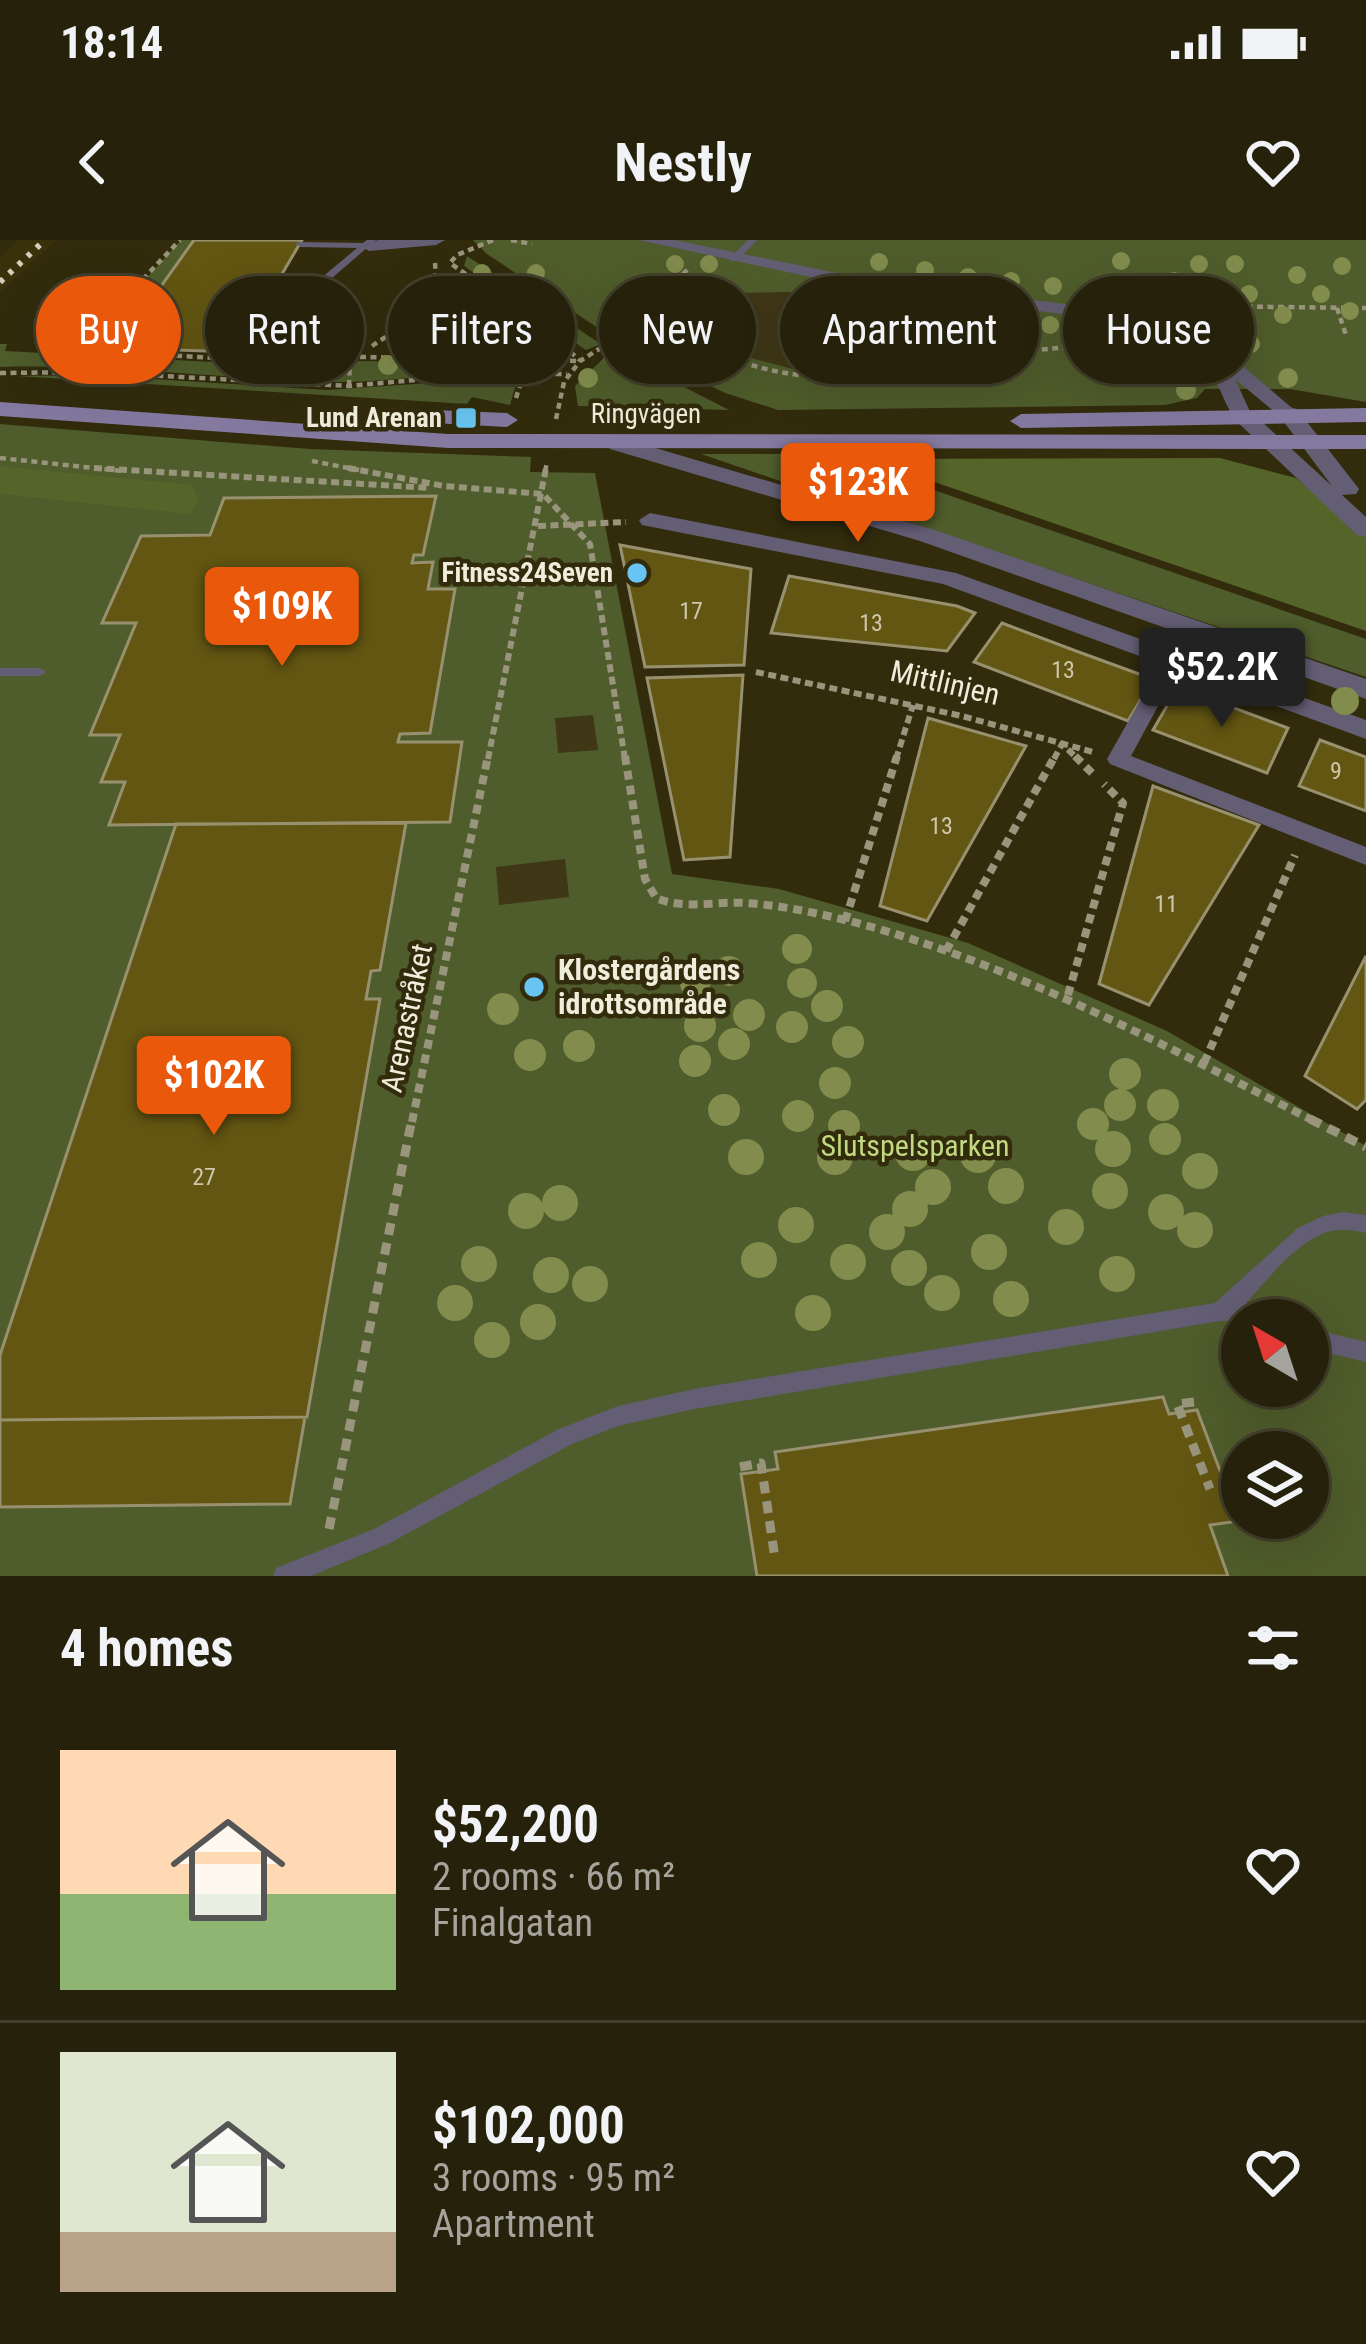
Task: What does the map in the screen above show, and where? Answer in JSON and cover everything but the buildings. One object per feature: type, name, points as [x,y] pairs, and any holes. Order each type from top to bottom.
[{"type":"main road","name":"Ringvägen","points":[[0,389],[301,411],[586,422],[1366,415]]},
{"type":"main road","name":"Ringvägen","points":[[0,409],[448,441],[1366,442]]},
{"type":"street","points":[[367,242],[436,240]]},
{"type":"street","points":[[648,240],[890,288],[1063,310]]},
{"type":"street","points":[[1228,384],[1242,416],[1366,530]]},
{"type":"street","points":[[1253,384],[1289,414],[1307,443],[1366,506]]},
{"type":"street","points":[[617,444],[929,536],[1366,689]]},
{"type":"street","points":[[650,520],[948,578],[1366,730]]},
{"type":"street","points":[[1173,660],[1118,759],[1366,856]]},
{"type":"lane","points":[[734,259],[753,240]]},
{"type":"lane","points":[[299,244],[367,242]]},
{"type":"lane","points":[[333,276],[367,242]]},
{"type":"lane","points":[[330,280],[354,319],[348,340],[309,351],[284,343],[282,335],[311,291],[330,280]]},
{"type":"lane","points":[[0,673],[40,672]]},
{"type":"lane","points":[[284,1576],[381,1537],[566,1436],[618,1416],[694,1399],[1220,1312],[1312,1226],[1349,1218],[1366,1224]]},
{"type":"lane","points":[[1329,1343],[1366,1352]]},
{"type":"path","points":[[146,276],[180,240]]},
{"type":"path","points":[[493,240],[457,255],[451,263],[553,335],[580,361]]},
{"type":"path","points":[[511,240],[532,244]]},
{"type":"path","points":[[681,276],[705,252]]},
{"type":"path","points":[[349,386],[353,359],[428,304],[438,283],[435,263]]},
{"type":"path","points":[[1337,308],[1346,335]]},
{"type":"path","points":[[756,364],[819,375],[888,376],[1063,348]]},
{"type":"path","points":[[575,366],[599,349]]},
{"type":"path","points":[[0,374],[88,372],[349,386],[388,382]]},
{"type":"path","points":[[512,410],[521,384]]},
{"type":"path","points":[[562,390],[564,384]]},
{"type":"path","points":[[0,458],[307,484],[543,490],[590,544],[648,890],[665,903],[677,905],[736,902],[790,907],[946,951],[1068,995],[1366,1147]]},
{"type":"path","points":[[308,460],[444,487]]},
{"type":"path","name":"Arenastråket","points":[[323,1560],[429,1023],[543,490]]},
{"type":"path","points":[[538,526],[650,520]]},
{"type":"path","name":"Mittlinjen","points":[[756,672],[913,705],[1118,759]]},
{"type":"path","points":[[844,921],[913,705]]},
{"type":"path","points":[[946,951],[1062,744],[1123,803],[1068,995]]},
{"type":"path","points":[[1204,1063],[1305,832]]},
{"type":"path","points":[[1194,1402],[1177,1404],[1210,1489]]},
{"type":"path","points":[[740,1467],[761,1463],[775,1559]]},
{"type":"shaded area","points":[[19,240],[56,240],[0,292],[0,257]]},
{"type":"green space","points":[[181,240],[194,240],[168,276],[148,276]]},
{"type":"green space","points":[[473,240],[1366,240],[1366,402],[1290,389],[1205,389],[1197,398],[1165,405],[778,410],[707,384],[756,384],[756,276],[599,276],[599,329],[575,313],[575,276],[520,276]]},
{"type":"green space","points":[[467,256],[497,276],[479,276],[464,266]]},
{"type":"green space","points":[[575,327],[599,343],[586,350],[575,342]]},
{"type":"green space","points":[[0,344],[7,344],[5,351],[36,353],[36,367],[0,367]]},
{"type":"green space","points":[[181,360],[205,362],[205,375],[181,373]]},
{"type":"green space","points":[[364,361],[388,361],[388,379],[364,381]]},
{"type":"green space","points":[[599,363],[599,384],[678,384],[729,410],[578,406],[575,386]]},
{"type":"green space","points":[[181,381],[327,390],[516,384],[510,405],[472,397],[467,404],[146,384]]},
{"type":"green space","name":"Klostergårdens idrottsområde","points":[[0,424],[310,449],[531,457],[530,472],[595,473],[672,874],[779,889],[968,943],[1167,1031],[1366,1146],[1366,1576],[0,1576]]},
{"type":"green space","points":[[701,454],[811,454],[786,483]]},
{"type":"green space","points":[[838,457],[1366,639],[1366,677],[805,487],[823,459]]},
{"type":"green space","points":[[1220,458],[1296,478],[1366,536],[1366,631],[894,468],[884,459]]},
{"type":"green space","points":[[0,466],[192,485],[199,500],[190,514],[0,494]]},
{"type":"sand","points":[[780,292],[780,366],[756,359],[756,293]]},
{"type":"sand","points":[[593,715],[598,750],[558,753],[555,718]]},
{"type":"sand","points":[[565,859],[569,897],[499,905],[496,867]]},
{"type":"railway","points":[[0,282],[45,240]]},
{"type":"place","name":"Lund Arenan","points":[[466,418]]},
{"type":"place","name":"Fitness24Seven","points":[[637,573]]},
{"type":"place","name":"Klostergårdens idrottsområde","points":[[534,987]]},
{"type":"park label","name":"Slutspelsparken","points":[[915,1146]]}]
